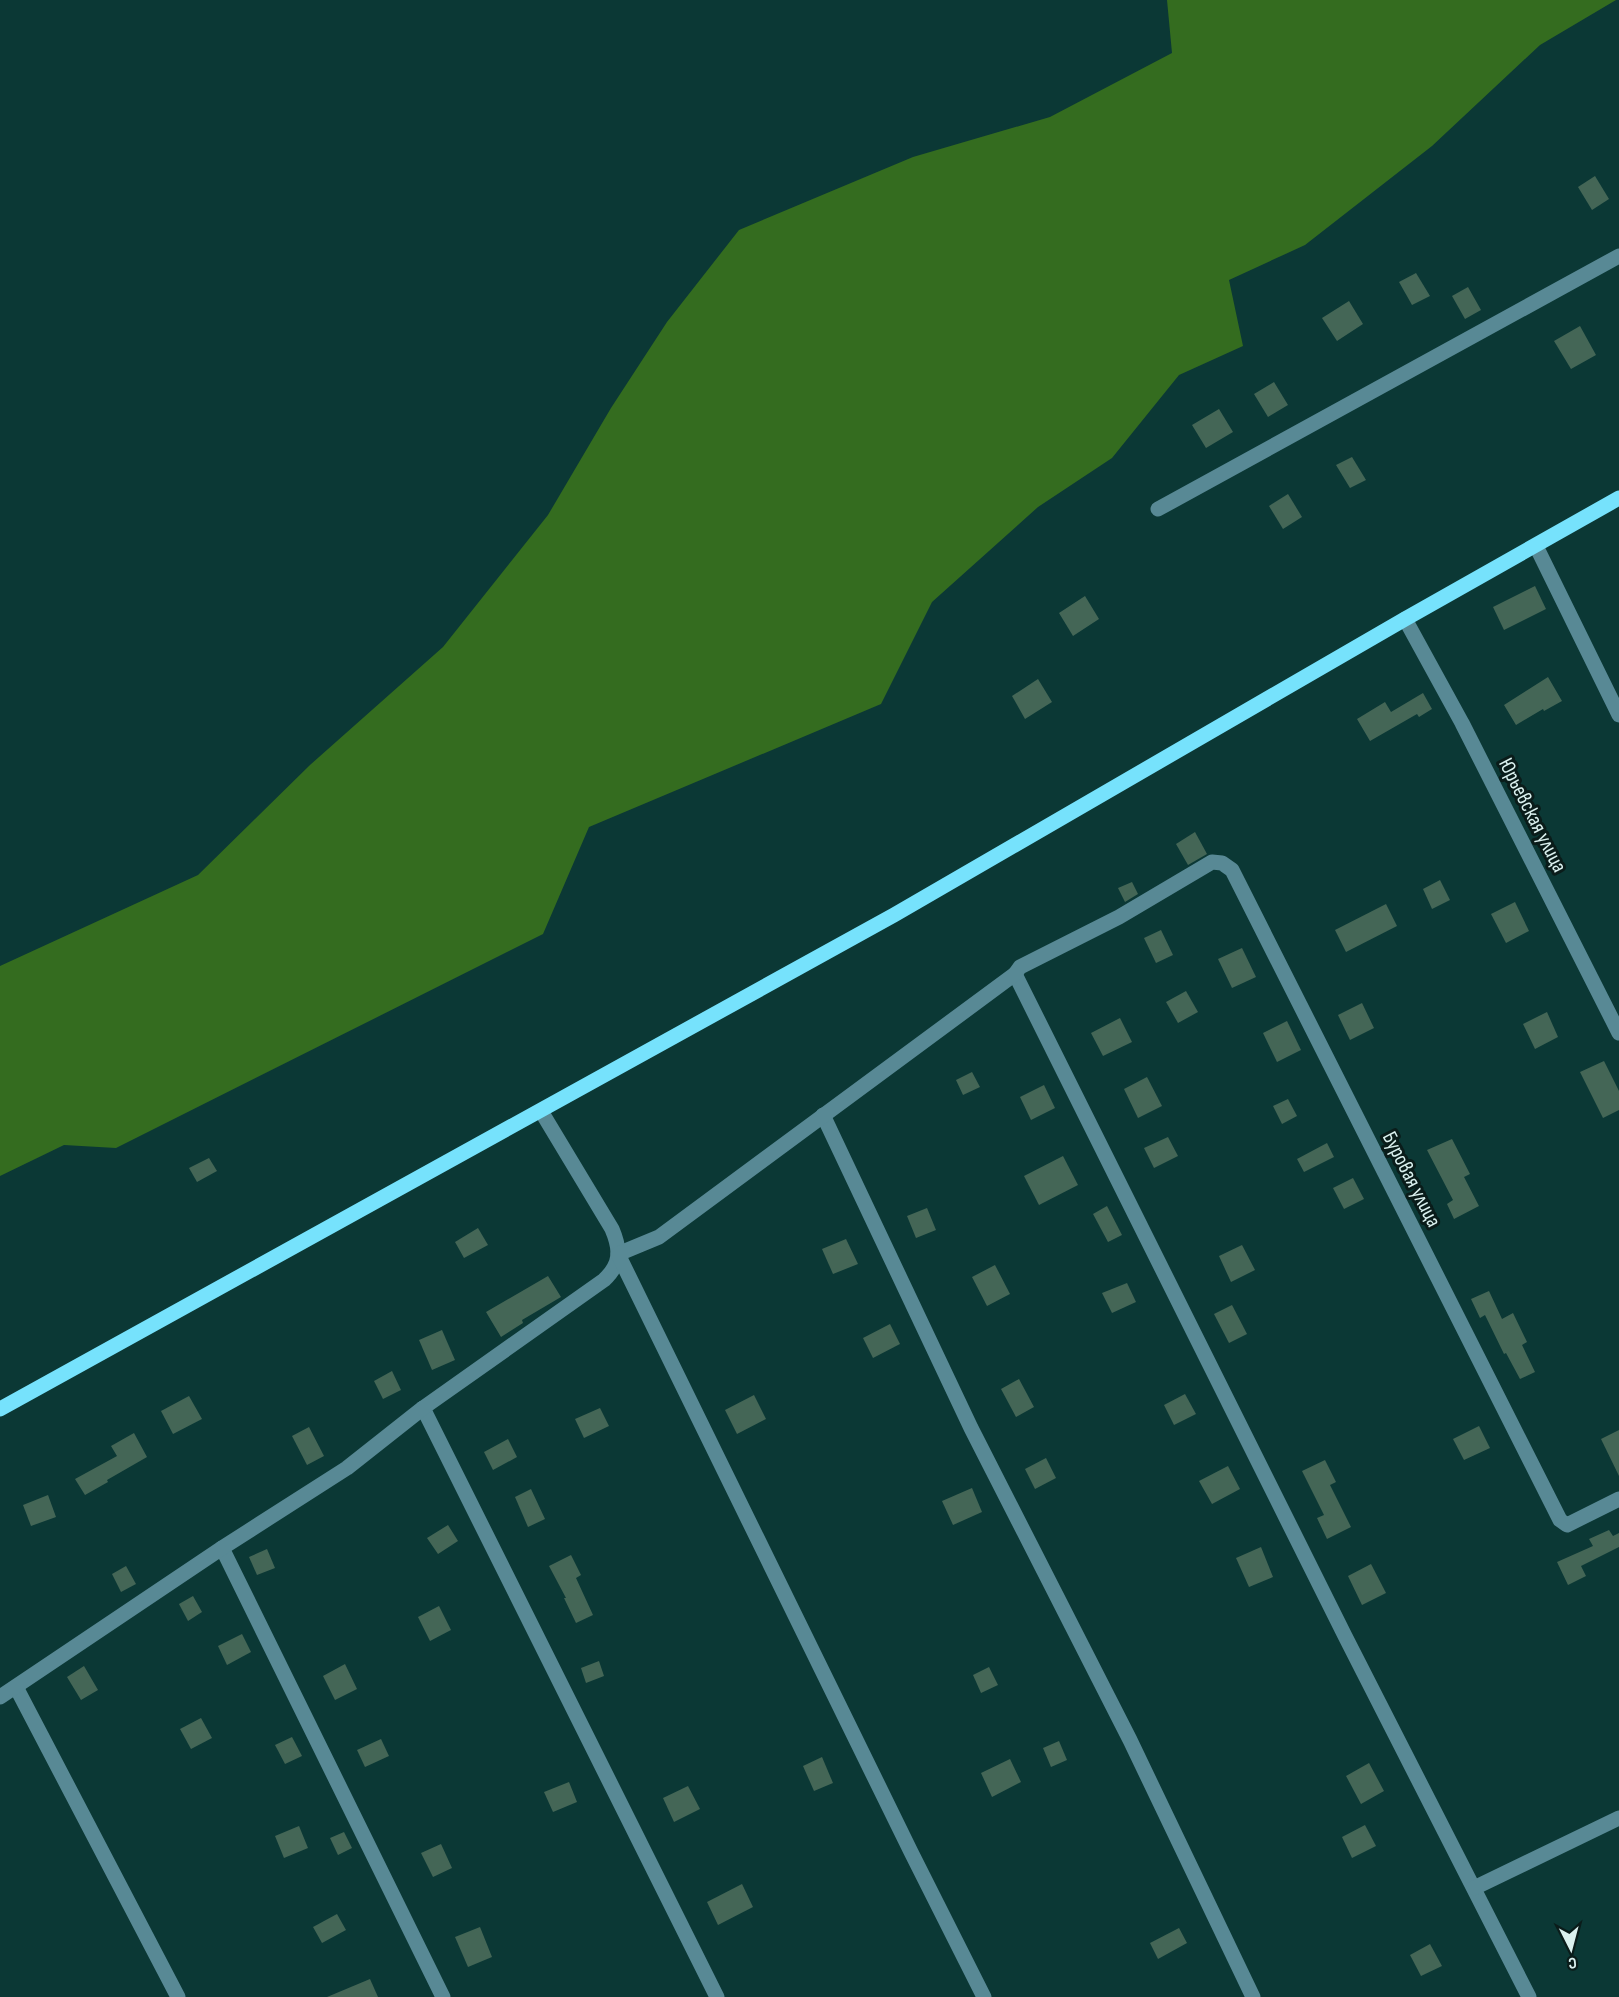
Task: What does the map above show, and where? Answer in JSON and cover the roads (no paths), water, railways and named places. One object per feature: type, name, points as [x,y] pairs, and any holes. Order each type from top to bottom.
[{"type":"main road","points":[[0,1409],[894,915],[1405,619],[1619,498]]},
{"type":"street","points":[[1158,509],[1619,256]]},
{"type":"street","points":[[1536,546],[1619,715]]},
{"type":"street","name":"Юрьевская улица","points":[[1405,619],[1462,723],[1619,1033]]},
{"type":"street","name":"Буровая улица","points":[[1015,974],[1020,968],[1119,916],[1212,862],[1222,863],[1232,870],[1560,1520],[1567,1525],[1619,1499]]},
{"type":"street","points":[[618,1254],[659,1238],[1015,974],[1345,1636],[1529,1997]]},
{"type":"street","points":[[0,1698],[222,1548],[347,1467],[423,1408],[615,1270],[618,1245],[612,1229],[541,1111]]},
{"type":"street","points":[[823,1115],[971,1428],[1130,1740],[1253,1997]]},
{"type":"street","points":[[618,1254],[984,1997]]},
{"type":"street","points":[[423,1408],[717,1997]]},
{"type":"street","points":[[222,1548],[443,1997]]},
{"type":"street","points":[[16,1687],[178,1997]]},
{"type":"street","points":[[1474,1888],[1619,1818]]}]
